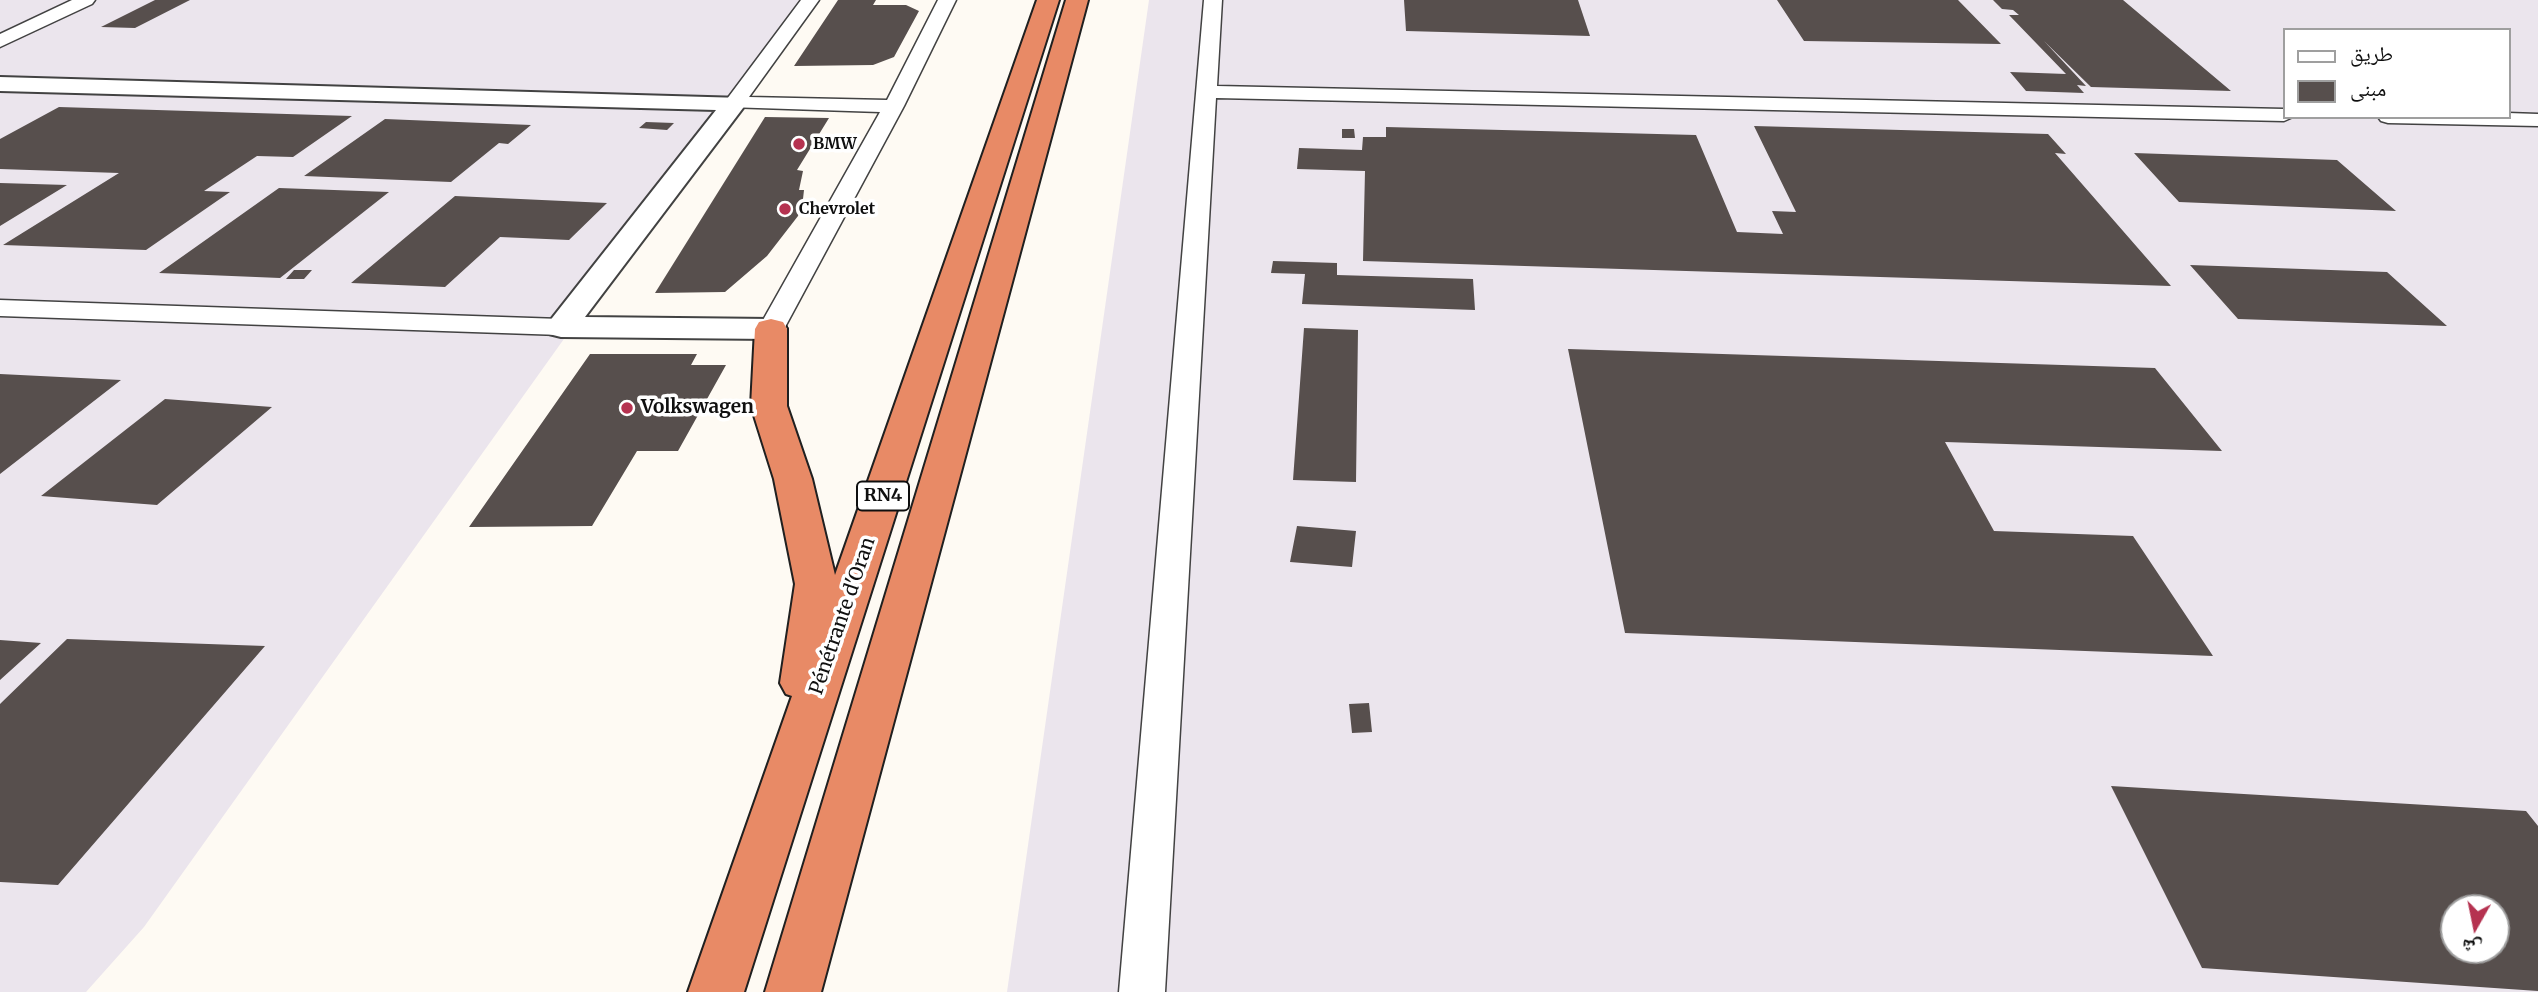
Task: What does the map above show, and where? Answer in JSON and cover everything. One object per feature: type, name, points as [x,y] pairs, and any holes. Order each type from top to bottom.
[{"type":"highway","name":"Pénétrante d'Oran","points":[[716,992],[1048,0]]},
{"type":"highway","name":"RN4","points":[[793,992],[1077,0]]},
{"type":"highway","points":[[771,329],[769,406],[793,479],[816,584],[789,776]]},
{"type":"street","points":[[0,41],[86,0]]},
{"type":"street","points":[[561,327],[810,0]]},
{"type":"street","points":[[0,308],[561,327],[771,329],[894,106],[947,0]]},
{"type":"street","points":[[1142,992],[1213,0]]},
{"type":"street","points":[[0,84],[894,106]]},
{"type":"street","points":[[1206,92],[2282,115]]},
{"type":"street","points":[[2488,119],[2538,120]]},
{"type":"shaded area","points":[[0,0],[806,0],[144,927],[86,992],[0,992]]},
{"type":"shaded area","points":[[1149,0],[2538,0],[2538,992],[1007,992]]},
{"type":"building","points":[[155,0],[190,0],[135,28],[101,27]]},
{"type":"building","points":[[838,0],[876,0],[873,5],[906,5],[919,11],[894,57],[873,65],[794,66]]},
{"type":"building","points":[[1404,0],[1578,0],[1590,36],[1406,31]]},
{"type":"building","points":[[1777,0],[1958,0],[2001,44],[1804,41]]},
{"type":"building","points":[[1993,0],[2123,0],[2231,91],[2091,87],[2044,41],[2086,86],[2077,85],[2084,93],[2026,91],[2010,72],[2066,74],[2009,15],[2019,15],[2013,10],[2002,9]]},
{"type":"building","points":[[59,107],[352,116],[293,157],[257,156],[204,191],[230,192],[146,250],[3,245],[119,173],[0,169],[0,139]]},
{"type":"building","points":[[765,117],[829,118],[797,170],[803,171],[799,190],[804,190],[798,216],[767,256],[725,292],[655,293]]},
{"type":"building","points":[[385,119],[531,125],[508,144],[499,143],[451,182],[304,176]]},
{"type":"building","points":[[646,122],[674,123],[667,130],[639,128]]},
{"type":"building","points":[[1754,126],[2048,134],[2066,154],[2055,153],[2171,286],[1363,261],[1365,171],[1297,169],[1299,148],[1362,150],[1363,137],[1386,137],[1386,127],[1696,135],[1737,232],[1783,234],[1772,211],[1796,212]]},
{"type":"building","points":[[1342,129],[1354,129],[1355,138],[1342,138]]},
{"type":"building","points":[[2134,153],[2337,160],[2396,211],[2179,202]]},
{"type":"building","points":[[0,183],[67,185],[0,226]]},
{"type":"building","points":[[279,188],[389,192],[280,278],[159,273]]},
{"type":"building","points":[[455,196],[607,203],[569,240],[500,237],[445,287],[351,283]]},
{"type":"building","points":[[1273,261],[1337,263],[1337,275],[1473,279],[1475,310],[1302,304],[1305,274],[1271,273]]},
{"type":"building","points":[[2190,265],[2387,272],[2447,326],[2238,319]]},
{"type":"building","points":[[294,270],[312,270],[304,279],[286,279]]},
{"type":"building","points":[[1304,328],[1358,330],[1356,482],[1293,480]]},
{"type":"building","points":[[1568,349],[2155,368],[2222,451],[1945,442],[1994,531],[2133,536],[2213,656],[1625,633]]},
{"type":"building","name":"Volkswagen","points":[[590,354],[697,354],[691,365],[726,365],[678,451],[637,451],[592,526],[469,527]]},
{"type":"building","points":[[0,374],[121,380],[0,474]]},
{"type":"building","points":[[165,399],[272,407],[157,505],[41,496]]},
{"type":"building","points":[[1297,526],[1356,531],[1352,567],[1290,562]]},
{"type":"building","points":[[67,639],[265,646],[58,885],[0,882],[0,704]]},
{"type":"building","points":[[0,640],[41,643],[0,680]]},
{"type":"building","points":[[1369,703],[1372,732],[1352,733],[1349,704]]},
{"type":"building","points":[[2111,786],[2526,811],[2538,826],[2538,991],[2202,968]]},
{"type":"place","name":"BMW","points":[[799,144]]},
{"type":"place","name":"Chevrolet","points":[[785,209]]},
{"type":"place","name":"Volkswagen","points":[[627,408]]}]
